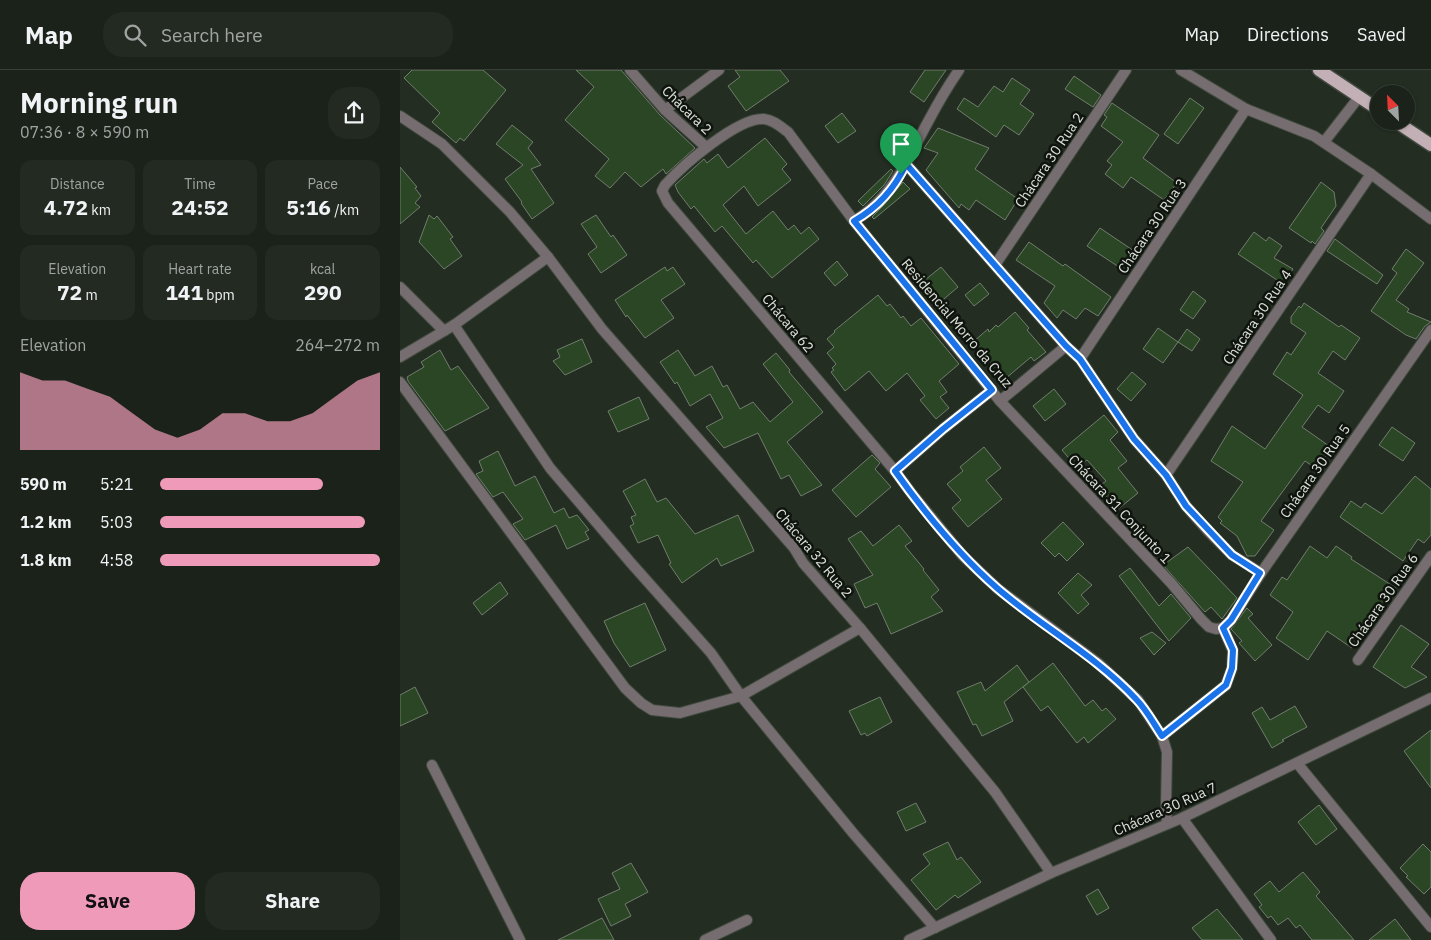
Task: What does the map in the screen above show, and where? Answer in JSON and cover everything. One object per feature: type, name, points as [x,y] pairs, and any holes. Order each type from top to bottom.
[{"type":"main road","points":[[1319,70],[1370,104]]},
{"type":"main road","points":[[1408,130],[1431,145]]},
{"type":"street","name":"Chácara 2","points":[[630,70],[665,110],[706,148]]},
{"type":"street","points":[[665,110],[719,70]]},
{"type":"street","points":[[854,221],[877,204],[890,190],[901,174],[940,100],[959,70]]},
{"type":"street","name":"Chácara 30 Rua 2","points":[[994,265],[1126,70]]},
{"type":"street","points":[[1181,70],[1246,109],[1291,125],[1324,142],[1431,219]]},
{"type":"street","points":[[1324,142],[1359,97]]},
{"type":"street","name":"Chácara 30 Rua 3","points":[[1080,359],[1246,109]]},
{"type":"street","name":"Chácara 32 Rua 2","points":[[400,116],[442,144],[510,212],[548,257],[602,329],[794,548],[803,563],[860,628],[996,792],[1051,873]]},
{"type":"street","name":"Residencial Morro da Cruz","points":[[662,191],[669,181],[706,148],[729,133],[756,120],[766,119],[775,122],[788,132],[854,221],[1000,401],[1066,346]]},
{"type":"street","points":[[906,164],[1066,346],[1080,359],[1134,439],[1166,475],[1186,506],[1232,555],[1260,573]]},
{"type":"street","name":"Chácara 30 Rua 4","points":[[1166,475],[1371,174]]},
{"type":"street","name":"Chácara 62","points":[[662,191],[668,202],[895,471]]},
{"type":"street","points":[[400,357],[454,325],[548,257]]},
{"type":"street","points":[[400,286],[444,331]]},
{"type":"street","points":[[454,325],[550,468],[711,653],[741,696],[935,928]]},
{"type":"street","name":"Chácara 30 Rua 5","points":[[1223,628],[1231,620],[1260,573],[1431,330]]},
{"type":"street","points":[[400,382],[625,688],[641,703],[652,710],[680,713],[741,696],[860,628]]},
{"type":"street","points":[[992,390],[895,471],[963,556],[998,589],[1098,663],[1138,700],[1162,736],[1167,752],[1167,824]]},
{"type":"street","name":"Chácara 31 Conjunto 1","points":[[1000,401],[1171,583],[1209,627],[1223,628]]},
{"type":"street","name":"Chácara 30 Rua 6","points":[[1358,660],[1431,556]]},
{"type":"street","points":[[1162,736],[1226,685],[1232,668],[1233,650],[1223,628]]},
{"type":"street","name":"Chácara 30 Rua 7","points":[[909,940],[1051,873],[1182,818],[1431,698]]},
{"type":"street","points":[[1297,764],[1431,927]]},
{"type":"street","points":[[432,765],[520,940]]},
{"type":"street","points":[[1182,818],[1271,940]]},
{"type":"street","points":[[705,940],[747,920]]},
{"type":"building","points":[[412,70],[483,70],[506,90],[464,141],[460,138],[456,143],[432,122],[440,113],[404,78]]},
{"type":"building","points":[[576,70],[621,70],[660,115],[695,148],[666,174],[663,169],[641,187],[625,172],[610,188],[595,176],[609,159],[565,120],[594,87]]},
{"type":"building","points":[[735,70],[780,70],[789,81],[746,111],[728,86],[740,77]]},
{"type":"building","points":[[925,70],[946,70],[924,102],[910,92]]},
{"type":"building","points":[[1074,76],[1101,95],[1093,107],[1065,89]]},
{"type":"building","points":[[1012,78],[1030,90],[1020,104],[1034,114],[1019,135],[1004,125],[996,137],[957,109],[964,98],[978,107],[994,86],[1003,92]]},
{"type":"building","points":[[1190,98],[1204,108],[1178,144],[1164,134]]},
{"type":"building","points":[[1112,103],[1159,135],[1143,158],[1177,183],[1164,200],[1131,177],[1123,188],[1105,174],[1112,165],[1107,161],[1123,142],[1101,126],[1107,117],[1104,115]]},
{"type":"building","points":[[842,113],[856,131],[838,143],[825,126]]},
{"type":"building","points":[[512,125],[533,142],[528,148],[541,165],[531,169],[554,203],[532,219],[505,179],[523,165],[496,144]]},
{"type":"building","points":[[938,128],[989,148],[975,169],[1018,199],[1005,220],[976,200],[969,210],[961,204],[959,208],[926,170],[938,153],[924,148]]},
{"type":"building","points":[[765,138],[787,164],[782,169],[791,180],[758,206],[744,186],[723,205],[746,234],[773,211],[788,230],[794,225],[801,234],[809,227],[819,239],[772,278],[756,260],[753,263],[722,226],[715,232],[694,206],[691,209],[675,185],[704,159],[707,163],[718,154],[728,168]]},
{"type":"building","points":[[400,167],[417,187],[415,188],[421,196],[415,203],[420,207],[400,224]]},
{"type":"building","points":[[891,169],[893,171],[884,185],[863,206],[858,201]]},
{"type":"building","points":[[903,182],[910,189],[874,219],[872,217]]},
{"type":"building","points":[[1321,182],[1334,192],[1336,206],[1321,228],[1324,231],[1315,244],[1289,228]]},
{"type":"building","points":[[429,215],[434,219],[437,216],[453,237],[450,239],[462,256],[444,269],[419,242]]},
{"type":"building","points":[[596,215],[611,237],[613,235],[627,255],[601,273],[588,254],[597,247],[581,224]]},
{"type":"building","points":[[1100,228],[1137,253],[1125,271],[1087,246]]},
{"type":"building","points":[[1254,232],[1266,241],[1269,237],[1282,246],[1274,258],[1293,269],[1283,284],[1238,254]]},
{"type":"building","points":[[1335,239],[1383,275],[1377,284],[1327,251]]},
{"type":"building","points":[[1029,242],[1063,266],[1065,264],[1111,297],[1098,316],[1085,308],[1076,319],[1063,310],[1057,318],[1044,303],[1055,286],[1016,260]]},
{"type":"building","points":[[1406,249],[1424,263],[1396,300],[1409,309],[1407,312],[1431,322],[1425,326],[1416,339],[1406,335],[1371,311],[1397,273],[1392,269]]},
{"type":"building","points":[[837,261],[848,275],[835,286],[824,273]]},
{"type":"building","points":[[665,267],[667,271],[673,267],[685,284],[661,300],[674,318],[645,338],[627,315],[626,317],[615,300]]},
{"type":"building","points":[[941,267],[958,287],[938,304],[920,284]]},
{"type":"building","points":[[980,283],[989,294],[974,306],[965,295]]},
{"type":"building","points":[[1193,291],[1206,301],[1193,319],[1180,310]]},
{"type":"building","points":[[878,295],[887,306],[890,304],[901,318],[903,316],[911,326],[921,318],[959,364],[939,381],[947,392],[940,397],[949,408],[936,419],[920,400],[925,396],[907,373],[886,391],[869,371],[845,391],[831,372],[836,364],[827,353],[834,347],[827,339]]},
{"type":"building","points":[[1304,303],[1339,327],[1341,325],[1360,338],[1345,360],[1333,351],[1318,373],[1344,391],[1329,413],[1318,405],[1302,427],[1332,448],[1317,469],[1305,461],[1261,521],[1274,530],[1255,556],[1247,556],[1237,536],[1220,523],[1222,521],[1218,517],[1243,482],[1211,461],[1232,426],[1265,449],[1303,395],[1273,374],[1287,352],[1291,355],[1306,333],[1291,323],[1291,317],[1299,306],[1301,308]]},
{"type":"building","points":[[1015,312],[1029,328],[1027,330],[1046,352],[1034,361],[1031,357],[1005,379],[973,342],[988,329],[989,332],[996,325],[998,327]]},
{"type":"building","points":[[1158,328],[1178,342],[1163,363],[1143,349]]},
{"type":"building","points":[[1187,329],[1200,339],[1192,351],[1178,342]]},
{"type":"building","points":[[582,339],[592,362],[565,375],[553,361],[560,357],[557,350]]},
{"type":"building","points":[[440,350],[451,370],[458,366],[489,408],[445,431],[407,377],[424,367],[421,362]]},
{"type":"building","points":[[678,350],[695,376],[712,366],[723,387],[727,385],[740,409],[753,402],[770,422],[793,402],[763,364],[776,353],[790,370],[789,372],[823,412],[787,442],[822,485],[801,496],[789,475],[781,479],[758,433],[724,448],[706,427],[723,418],[710,394],[690,406],[677,382],[675,384],[660,362]]},
{"type":"building","points":[[1132,372],[1146,384],[1131,401],[1117,389]]},
{"type":"building","points":[[1054,389],[1066,404],[1045,421],[1033,406]]},
{"type":"building","points":[[639,397],[649,419],[618,432],[608,411]]},
{"type":"building","points":[[1104,415],[1118,432],[1110,440],[1127,461],[1118,468],[1138,493],[1117,510],[1098,487],[1106,481],[1087,460],[1077,468],[1062,450]]},
{"type":"building","points":[[1392,427],[1415,443],[1403,461],[1379,445]]},
{"type":"building","points":[[984,447],[1001,468],[986,480],[1002,499],[968,527],[952,508],[961,500],[947,484],[963,471],[960,467]]},
{"type":"building","points":[[498,451],[515,486],[535,476],[554,513],[564,508],[569,518],[577,515],[589,530],[585,532],[589,539],[567,549],[556,525],[525,540],[513,524],[523,519],[503,492],[493,497],[476,474],[483,471],[479,461]]},
{"type":"building","points":[[872,455],[880,463],[875,469],[891,487],[856,517],[832,490]]},
{"type":"building","points":[[1415,476],[1431,489],[1431,535],[1424,543],[1418,539],[1403,561],[1340,517],[1351,501],[1361,508],[1365,503],[1382,514]]},
{"type":"building","points":[[645,479],[657,502],[666,498],[695,534],[738,515],[754,551],[721,566],[717,558],[682,583],[669,564],[671,563],[658,535],[638,543],[630,526],[634,524],[631,517],[636,515],[623,491]]},
{"type":"building","points":[[1063,522],[1084,544],[1067,561],[1059,553],[1055,557],[1041,543]]},
{"type":"building","points":[[899,525],[912,541],[905,546],[939,590],[931,597],[943,611],[891,634],[877,603],[865,608],[854,584],[873,575],[848,539],[861,531],[873,546]]},
{"type":"building","points":[[1310,546],[1327,558],[1336,546],[1352,557],[1351,559],[1396,588],[1381,610],[1377,608],[1352,648],[1327,631],[1308,660],[1276,638],[1293,612],[1270,595],[1282,577],[1287,580]]},
{"type":"building","points":[[1188,547],[1237,598],[1222,619],[1211,607],[1205,612],[1163,565]]},
{"type":"building","points":[[1130,568],[1159,606],[1171,594],[1191,618],[1169,641],[1119,576]]},
{"type":"building","points":[[1078,573],[1092,585],[1081,595],[1089,604],[1078,614],[1058,593]]},
{"type":"building","points":[[500,582],[508,594],[482,615],[473,603]]},
{"type":"building","points":[[645,603],[666,650],[630,667],[614,643],[604,621]]},
{"type":"building","points":[[1247,608],[1253,614],[1248,618],[1272,645],[1255,661],[1239,643],[1242,641],[1231,629]]},
{"type":"building","points":[[1401,625],[1429,644],[1411,667],[1427,677],[1405,688],[1373,667]]},
{"type":"building","points":[[1152,632],[1166,643],[1154,655],[1140,638]]},
{"type":"building","points":[[1053,663],[1085,706],[1093,700],[1102,711],[1106,708],[1116,719],[1088,743],[1084,737],[1077,743],[1048,706],[1041,711],[1023,687]]},
{"type":"building","points":[[1017,665],[1029,682],[1004,702],[1013,721],[982,736],[976,724],[973,725],[957,692],[981,682],[985,691]]},
{"type":"building","points":[[415,687],[428,713],[400,726],[400,695]]},
{"type":"building","points":[[880,697],[892,722],[867,736],[865,733],[861,735],[849,711]]},
{"type":"building","points":[[1295,706],[1307,727],[1282,740],[1284,741],[1272,748],[1252,713],[1262,707],[1270,720]]},
{"type":"building","points":[[1431,730],[1431,788],[1404,751]]},
{"type":"building","points":[[916,803],[926,822],[906,831],[897,812]]},
{"type":"building","points":[[1319,805],[1337,829],[1316,845],[1298,822]]},
{"type":"building","points":[[948,842],[957,860],[961,857],[981,882],[958,898],[955,895],[936,910],[911,880],[930,864],[923,854]]},
{"type":"building","points":[[1423,844],[1431,852],[1431,887],[1424,894],[1406,877],[1408,876],[1400,868]]},
{"type":"building","points":[[631,863],[648,892],[625,904],[631,916],[611,926],[598,899],[620,889],[612,873]]},
{"type":"building","points":[[1303,872],[1320,892],[1316,896],[1354,940],[1312,940],[1300,925],[1296,928],[1288,918],[1278,925],[1271,916],[1268,918],[1259,907],[1262,905],[1254,894],[1270,881],[1279,892]]},
{"type":"building","points":[[1098,889],[1109,908],[1097,915],[1086,896]]},
{"type":"building","points":[[1217,909],[1243,940],[1202,940],[1192,928]]},
{"type":"building","points":[[602,918],[614,940],[558,940]]},
{"type":"building","points":[[1395,919],[1411,940],[1369,940]]},
{"type":"route","points":[[906,164],[1066,346],[1080,359],[1134,439],[1166,475],[1186,506],[1232,555],[1260,573],[1231,620],[1223,628],[1233,650],[1232,668],[1226,685],[1162,736],[1138,700],[1098,663],[998,589],[963,556],[895,471],[992,390],[854,221],[864,216],[877,204],[901,174],[906,164]]}]
